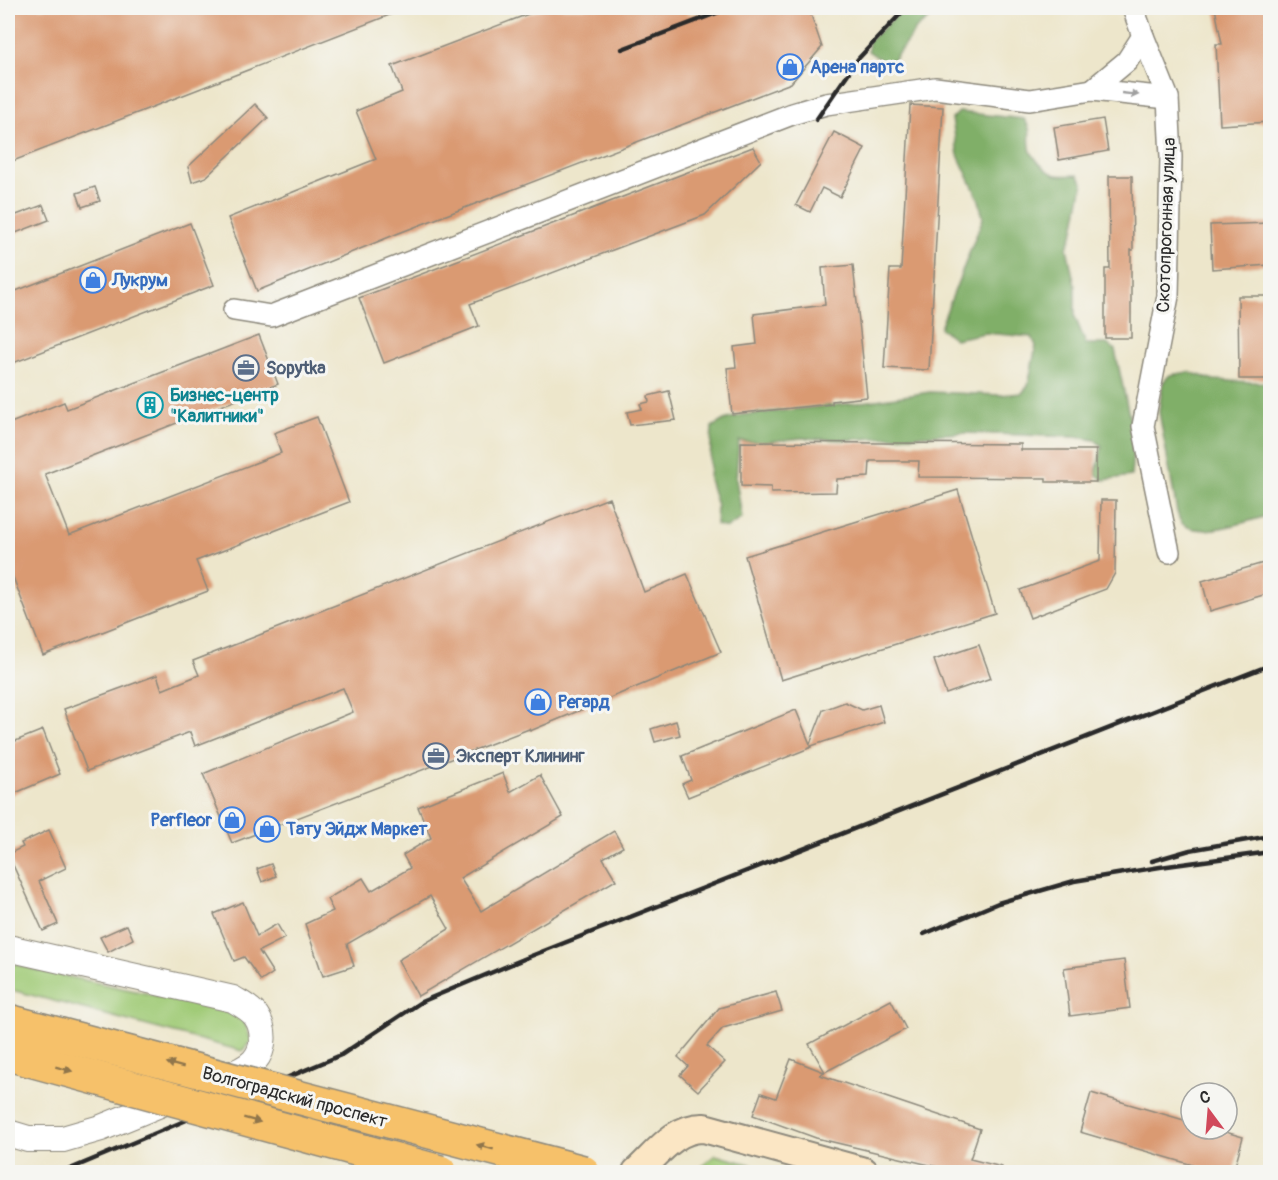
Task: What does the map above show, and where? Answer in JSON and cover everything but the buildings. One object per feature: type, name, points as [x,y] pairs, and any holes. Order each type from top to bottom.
[{"type":"main road","name":"Волгоградский проспект","points":[[8,1021],[583,1173]]},
{"type":"main road","name":"Волгоградский проспект","points":[[8,1054],[440,1173]]},
{"type":"main road","points":[[637,1173],[673,1138],[687,1129],[704,1128],[864,1173]]},
{"type":"street","name":"Скотопрогонная улица","points":[[1134,8],[1168,98],[1171,157],[1168,296],[1143,426],[1169,552]]},
{"type":"street","points":[[1092,90],[1127,61],[1143,36]]},
{"type":"street","points":[[234,310],[271,316],[792,114],[826,104],[935,88],[1030,100],[1092,90],[1168,98]]},
{"type":"street","points":[[8,948],[233,999],[248,1008],[257,1018],[263,1042],[254,1062],[242,1070],[101,1128],[63,1138],[28,1139],[8,1133]]},
{"type":"green space","points":[[905,8],[944,8],[917,28],[893,60],[884,62],[868,51],[869,41]]},
{"type":"green space","points":[[959,112],[1024,119],[1029,130],[1031,151],[1039,163],[1057,175],[1078,175],[1083,183],[1074,230],[1067,248],[1075,286],[1075,317],[1086,344],[1107,344],[1115,350],[1134,438],[1131,476],[1103,480],[1096,474],[1102,446],[1095,440],[1075,437],[962,433],[843,440],[802,438],[764,442],[739,441],[736,479],[742,518],[727,528],[716,525],[717,506],[709,479],[712,427],[724,420],[742,415],[856,403],[930,392],[1000,395],[1022,393],[1028,386],[1036,346],[1032,337],[985,333],[955,339],[940,328],[983,218],[979,200],[958,155],[952,119]]},
{"type":"green space","points":[[1189,372],[1214,380],[1270,383],[1270,515],[1226,527],[1201,530],[1191,528],[1180,520],[1159,412],[1163,382],[1170,375]]},
{"type":"green space","points":[[8,962],[234,1012],[245,1023],[251,1041],[242,1051],[8,989]]},
{"type":"green space","points":[[715,1155],[779,1172],[696,1172]]},
{"type":"railway","points":[[622,49],[730,8]]},
{"type":"railway","points":[[816,120],[858,59],[906,8]]},
{"type":"railway","points":[[63,1172],[341,1055],[421,1002],[531,956],[1270,665]]},
{"type":"railway","points":[[1152,861],[1190,850],[1270,836]]},
{"type":"railway","points":[[924,934],[998,903],[1074,881],[1270,852]]},
{"type":"place","name":"Арена партс","points":[[790,67]]},
{"type":"place","name":"Лукрум","points":[[93,280]]},
{"type":"place","name":"Sopytka","points":[[246,368]]},
{"type":"place","name":"Бизнес-центр \"Калитники\"","points":[[150,405]]},
{"type":"place","name":"Регард","points":[[538,702]]},
{"type":"place","name":"Эксперт Клининг","points":[[436,756]]},
{"type":"place","name":"Perfleor","points":[[232,820]]},
{"type":"place","name":"Тату Эйдж Маркет","points":[[267,829]]}]
